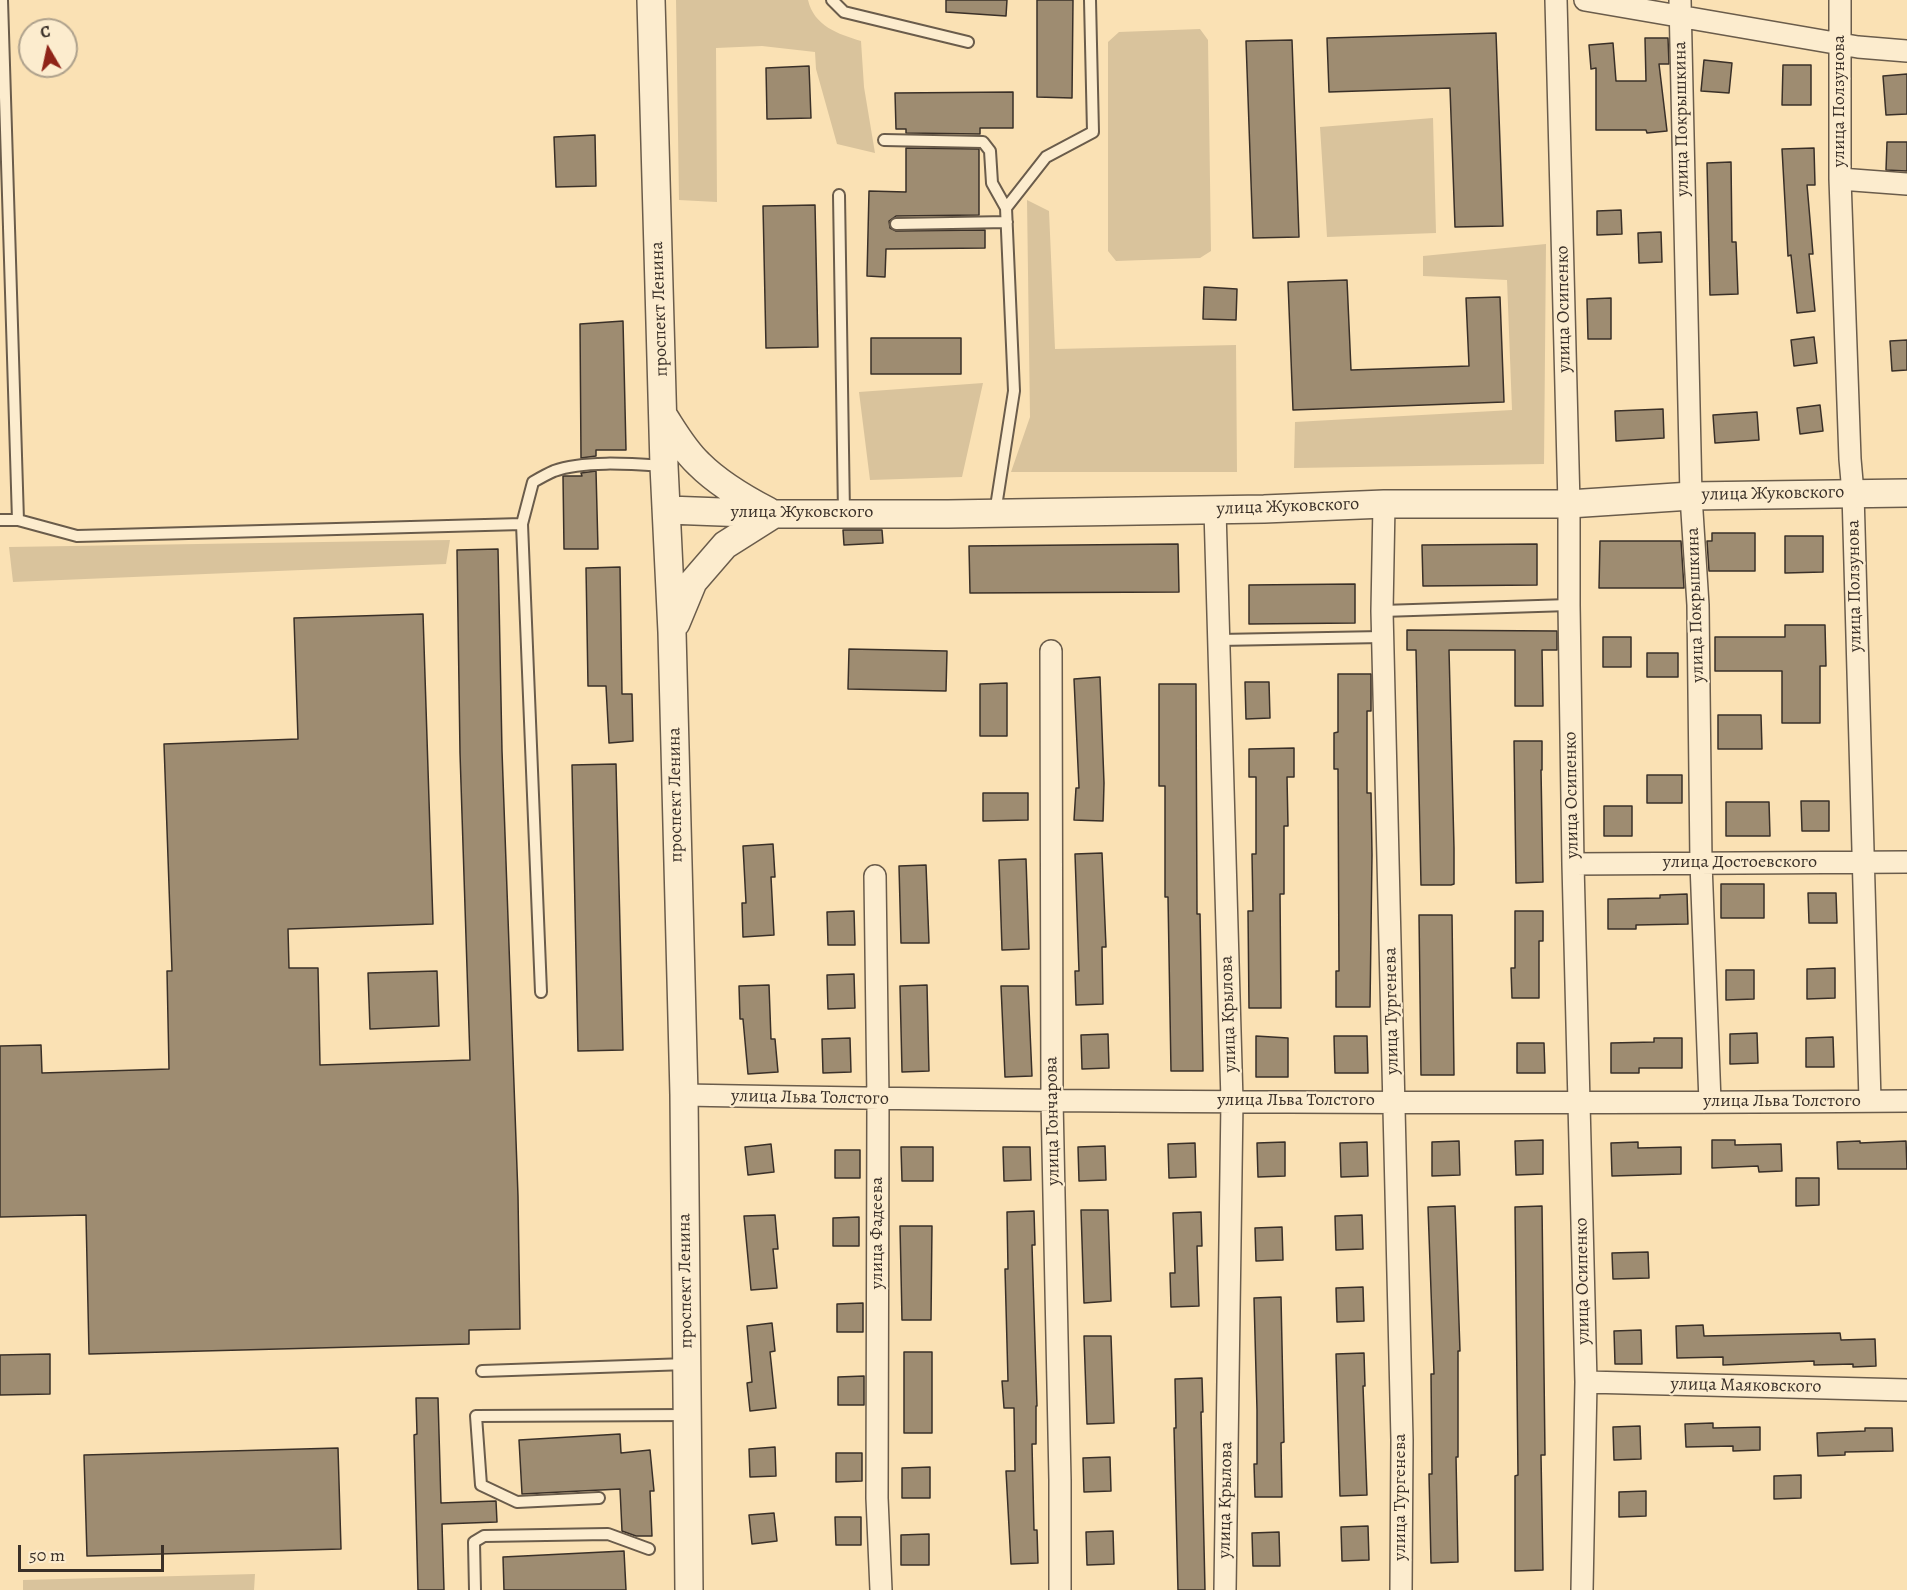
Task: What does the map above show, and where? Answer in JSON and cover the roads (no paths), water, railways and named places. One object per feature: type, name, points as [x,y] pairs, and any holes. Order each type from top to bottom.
[{"type":"street","name":"проспект Ленина","points":[[651,0],[664,466],[668,510],[672,632],[684,1095],[689,1590]]},
{"type":"street","name":"улица Осипенко","points":[[1556,0],[1569,504],[1573,864],[1586,1382],[1582,1590]]},
{"type":"street","points":[[1585,0],[1680,8],[1840,44],[1907,51]]},
{"type":"street","name":"улица Ползунова","points":[[1840,0],[1840,179],[1853,493],[1870,1101]]},
{"type":"street","name":"улица Покрышкина","points":[[1680,8],[1692,496],[1698,605],[1701,863],[1710,1102]]},
{"type":"street","points":[[1840,179],[1907,184]]},
{"type":"street","points":[[663,414],[698,464],[733,492],[774,514],[725,545],[693,582],[672,632]]},
{"type":"street","name":"улица Жуковского","points":[[668,510],[774,514],[1215,510],[1384,504],[1569,504],[1692,496],[1907,493]]},
{"type":"street","name":"улица Тургенева","points":[[1384,504],[1382,637],[1402,1440],[1401,1590]]},
{"type":"street","name":"улица Крылова","points":[[1215,510],[1232,1101],[1225,1590]]},
{"type":"street","name":"улица Гончарова","points":[[1051,651],[1052,1100],[1060,1590]]},
{"type":"street","name":"улица Достоевского","points":[[1573,864],[1907,862]]},
{"type":"street","name":"улица Фадеева","points":[[875,876],[878,1099],[877,1498],[881,1590]]},
{"type":"street","name":"улица Льва Толстого","points":[[684,1095],[878,1099],[1579,1103],[1907,1101]]},
{"type":"street","name":"улица Маяковского","points":[[1586,1382],[1907,1390]]},
{"type":"lane","points":[[2,0],[18,520]]},
{"type":"lane","points":[[832,0],[844,12],[968,42]]},
{"type":"lane","points":[[1006,208],[1046,157],[1093,132],[1090,0]]},
{"type":"lane","points":[[884,140],[983,142],[990,151],[992,183],[1006,208],[1014,391],[995,513]]},
{"type":"lane","points":[[839,195],[844,513]]},
{"type":"lane","points":[[896,224],[1007,222]]},
{"type":"lane","points":[[541,992],[522,524],[533,482],[556,470],[628,463],[664,466]]},
{"type":"lane","points":[[0,520],[18,520],[77,536],[522,524]]},
{"type":"lane","points":[[1382,611],[1569,605]]},
{"type":"lane","points":[[1219,640],[1382,637]]},
{"type":"lane","points":[[482,1371],[687,1364]]},
{"type":"lane","points":[[599,1498],[517,1502],[481,1485],[476,1416],[688,1415]]},
{"type":"lane","points":[[475,1590],[474,1542],[484,1536],[608,1534],[648,1549]]}]
